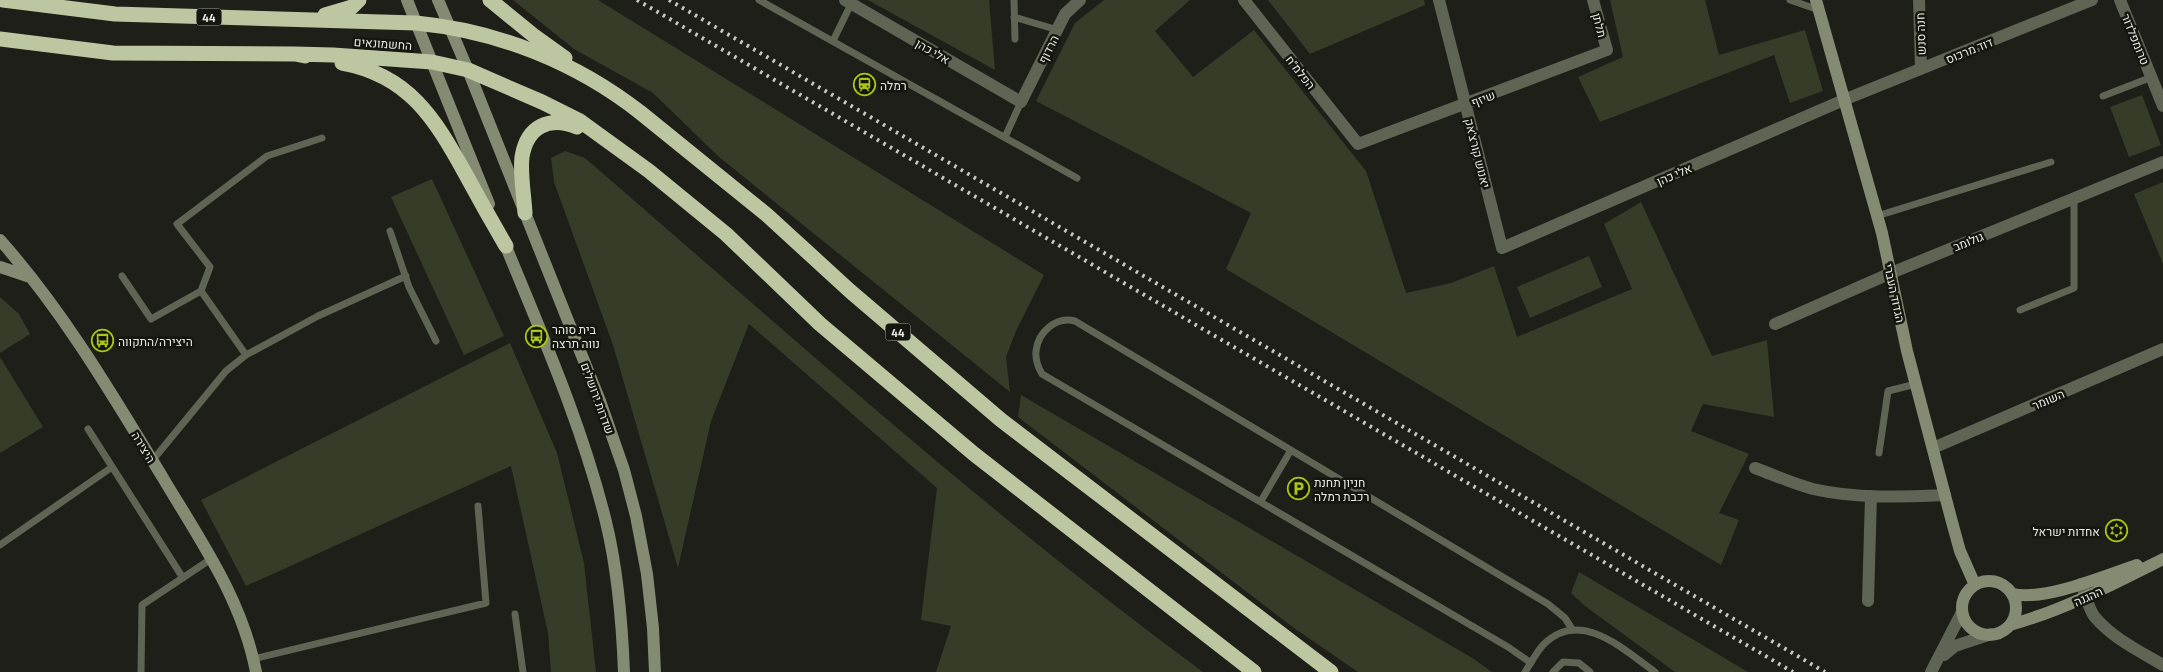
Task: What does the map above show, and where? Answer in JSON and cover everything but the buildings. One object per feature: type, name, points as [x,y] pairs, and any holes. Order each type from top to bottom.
[{"type":"highway","name":"44","points":[[3,0],[115,14],[416,22]]},
{"type":"highway","points":[[284,18],[328,14],[352,7],[359,0]]},
{"type":"highway","points":[[490,0],[533,35],[615,94]]},
{"type":"highway","name":"החשמונאים","points":[[416,22],[448,26]]},
{"type":"highway","name":"44","points":[[448,26],[494,36],[567,65],[615,94],[768,215],[850,291],[1001,420],[1332,672]]},
{"type":"highway","points":[[0,39],[113,53],[295,54],[358,66],[386,77],[426,110],[442,132],[506,246]]},
{"type":"highway","name":"החשמונאים","points":[[295,54],[432,62],[468,70],[542,102],[580,121],[605,138]]},
{"type":"highway","points":[[525,213],[522,158],[526,144],[533,132],[543,124],[556,121],[571,124],[605,138],[726,234],[820,324],[974,454],[1254,672]]},
{"type":"street","points":[[407,0],[572,411],[594,479],[606,523],[617,579],[623,630],[624,672]]},
{"type":"street","name":"שדרות ירושלים","points":[[438,0],[468,70],[600,401],[624,470],[636,516],[647,574],[653,628],[655,672]]},
{"type":"street","name":"הרדוף","points":[[1022,102],[1065,14],[1080,0]]},
{"type":"street","name":"הפלמ\"ח","points":[[1244,0],[1358,144]]},
{"type":"street","name":"יאנוש קורצ'אק","points":[[1439,0],[1502,248]]},
{"type":"street","name":"תלתן","points":[[1593,0],[1607,50]]},
{"type":"street","name":"חנה סנש","points":[[1919,0],[1921,69]]},
{"type":"street","name":"דוד מרכוס","points":[[1846,99],[2092,0]]},
{"type":"street","points":[[2108,0],[2116,0]]},
{"type":"street","name":"טרומפלדור","points":[[2120,0],[2163,106]]},
{"type":"street","name":"אלי כהן","points":[[848,2],[1022,102]]},
{"type":"street","name":"הגדוד העברי","points":[[1818,5],[1846,99],[1877,216],[1944,495],[1960,551],[1975,585]]},
{"type":"street","name":"שיזף","points":[[1358,144],[1466,105],[1607,50]]},
{"type":"street","name":"אלי כהן","points":[[1502,248],[1846,99]]},
{"type":"street","name":"גולומב","points":[[1775,324],[1890,273],[2163,162]]},
{"type":"street","name":"היצירה","points":[[0,240],[30,277],[93,363],[228,587],[240,615],[254,666]]},
{"type":"street","points":[[0,267],[30,277]]},
{"type":"street","name":"השומר","points":[[1933,448],[2163,349]]},
{"type":"street","points":[[1755,468],[1812,488],[1855,496],[1944,495]]},
{"type":"street","points":[[1868,601],[1871,496]]},
{"type":"street","name":"ההגנה","points":[[2013,594],[2026,597],[2080,584],[2163,558]]},
{"type":"street","name":"ההגנה","points":[[2010,626],[2086,598],[2163,558]]},
{"type":"street","points":[[1931,672],[1940,659],[1962,612],[1964,596],[1975,585],[1992,580],[2007,587],[2013,594],[2016,610],[2010,626],[2003,631],[1955,646],[1940,659]]},
{"type":"street","points":[[2080,584],[2093,614],[2103,625],[2119,639],[2163,665]]},
{"type":"street","points":[[1962,612],[1970,627],[1977,632],[1991,634]]},
{"type":"lane","points":[[760,0],[1077,178]]},
{"type":"lane","points":[[1014,0],[1015,39]]},
{"type":"lane","points":[[1790,0],[1818,5]]},
{"type":"lane","points":[[833,41],[848,2]]},
{"type":"lane","points":[[1014,17],[1058,30]]},
{"type":"lane","points":[[2103,96],[2152,77]]},
{"type":"lane","points":[[1004,137],[1022,102]]},
{"type":"lane","points":[[122,276],[151,319],[201,291],[210,267],[177,224],[266,156],[322,138]]},
{"type":"lane","points":[[1877,216],[2052,162]]},
{"type":"lane","points":[[2020,310],[2074,288],[2074,198]]},
{"type":"lane","points":[[390,231],[406,276],[436,341]]},
{"type":"lane","points":[[152,460],[226,371],[246,355],[318,316],[406,276]]},
{"type":"lane","points":[[201,291],[246,355]]},
{"type":"lane","points":[[1531,663],[1508,647],[1261,501],[1042,374],[1036,363],[1036,351],[1040,339],[1047,330],[1060,320],[1075,321],[1548,604],[1565,618],[1572,628]]},
{"type":"lane","points":[[1880,453],[1888,391],[1916,384]]},
{"type":"lane","points":[[88,428],[183,578]]},
{"type":"lane","points":[[1261,501],[1291,450]]},
{"type":"lane","points":[[0,545],[112,467]]},
{"type":"lane","points":[[254,666],[486,603],[478,506]]},
{"type":"lane","points":[[141,672],[142,605],[211,559]]},
{"type":"lane","points":[[515,614],[524,672]]},
{"type":"lane","points":[[1525,672],[1544,644],[1559,632],[1572,628],[1589,631],[1607,638],[1655,672]]},
{"type":"lane","points":[[1553,672],[1564,662],[1579,662],[1590,672]]},
{"type":"green space","points":[[513,0],[598,0],[1044,275],[1016,331],[1006,357],[1010,392],[719,157],[653,93],[574,49]]},
{"type":"green space","points":[[868,0],[989,0],[995,70]]},
{"type":"green space","points":[[1104,0],[1190,0],[1155,31],[1193,77],[1254,30],[1366,171],[1406,293],[1451,283],[1494,266],[1517,337],[1632,289],[1604,224],[1641,202],[1712,356],[1767,340],[1774,417],[1703,404],[1691,431],[1749,454],[1719,513],[1739,520],[1721,565],[1226,269],[1251,213],[1036,101],[1075,23]]},
{"type":"green space","points":[[1268,0],[1424,0],[1425,5],[1310,54]]},
{"type":"green space","points":[[1610,0],[1705,0],[1719,55],[1805,30],[1823,91],[1790,103],[1774,55],[1600,122],[1578,77],[1623,57]]},
{"type":"green space","points":[[2142,95],[2161,145],[2129,157],[2110,107]]},
{"type":"green space","points":[[565,151],[585,158],[966,486],[1203,672],[936,672],[951,626],[921,620],[937,488],[749,324],[711,421],[678,568],[613,345],[554,182],[551,158]]},
{"type":"green space","points":[[432,179],[504,336],[464,355],[391,197]]},
{"type":"green space","points":[[2163,182],[2163,264],[2134,194]]},
{"type":"green space","points":[[1589,256],[1602,287],[1530,318],[1517,287]]},
{"type":"green space","points":[[0,297],[19,314],[30,334],[0,353]]},
{"type":"green space","points":[[510,343],[557,453],[584,563],[596,672],[551,672],[548,633],[511,466],[246,586],[201,500]]},
{"type":"green space","points":[[0,357],[43,427],[0,453]]},
{"type":"green space","points":[[1021,395],[1474,659],[1492,672],[1358,672],[1294,628],[1018,417]]},
{"type":"green space","points":[[1579,572],[1748,672],[1675,672],[1585,606],[1571,593]]},
{"type":"railway","points":[[637,0],[1793,672]]},
{"type":"railway","points":[[669,0],[1825,672]]},
{"type":"place","name":"רמלה","points":[[864,85]]},
{"type":"place","name":"בית סוהר נווה תרצה","points":[[536,336]]},
{"type":"place","name":"היצירה/התקווה","points":[[102,341]]},
{"type":"place","name":"חניון תחנת רכבת רמלה","points":[[1298,489]]},
{"type":"place","name":"אחדות ישראל","points":[[2116,531]]}]
